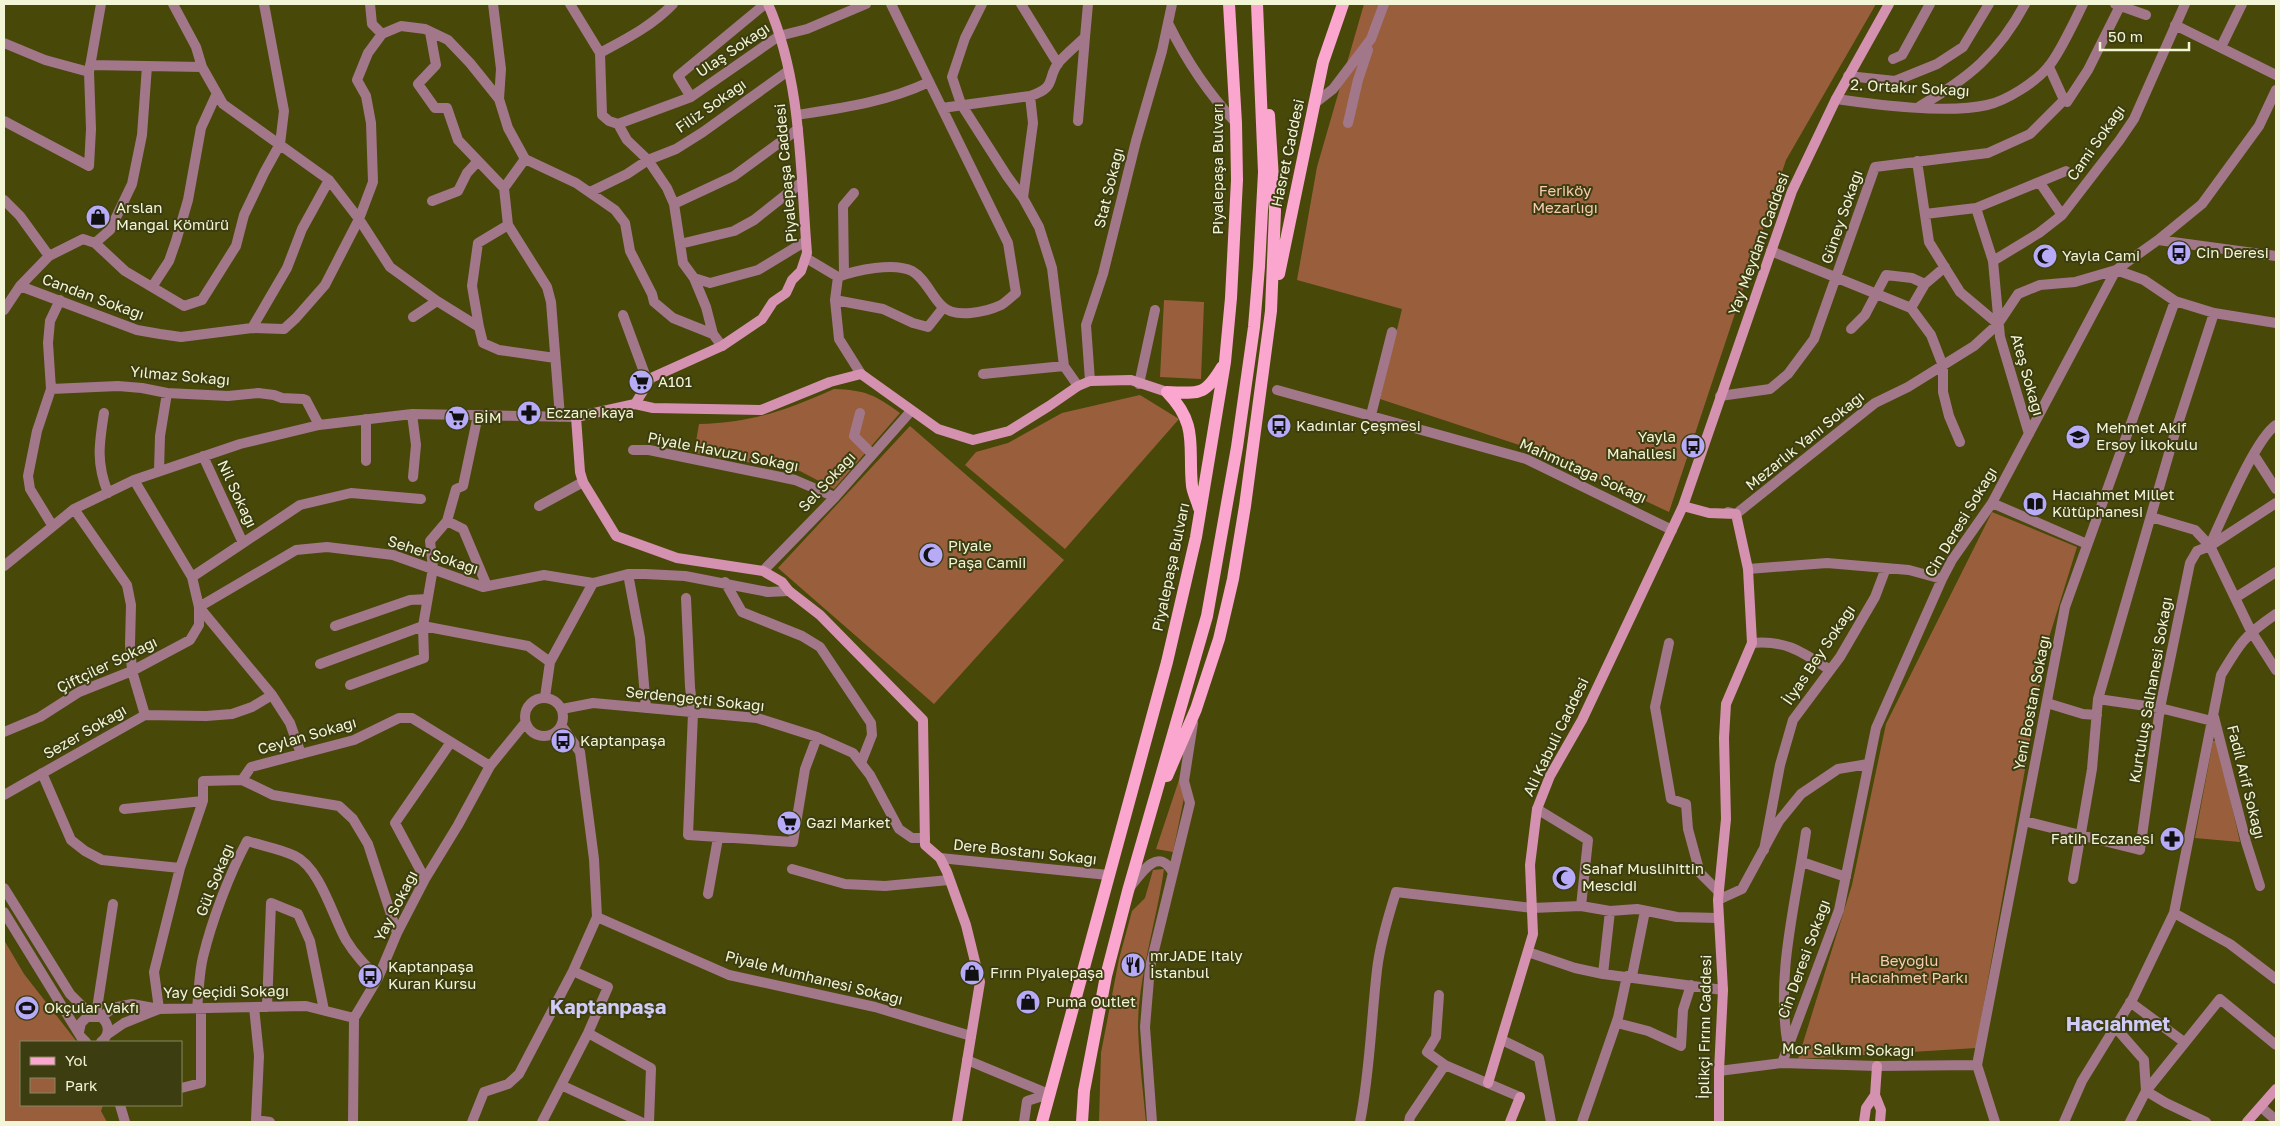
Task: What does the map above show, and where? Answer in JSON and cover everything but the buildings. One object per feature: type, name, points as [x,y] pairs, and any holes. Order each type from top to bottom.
[{"type":"main road","name":"Piyalepaşa Bulvarı","points":[[1042,1122],[1166,662],[1196,537],[1225,362],[1237,180],[1236,123],[1228,4]]},
{"type":"main road","points":[[1082,1122],[1084,1091],[1106,976],[1153,800],[1207,616],[1227,510],[1246,385],[1259,266],[1264,172],[1257,4]]},
{"type":"main road","name":"Hasret Caddesi","points":[[1271,311],[1323,62],[1343,4]]},
{"type":"main road","points":[[1153,800],[1167,776],[1196,709],[1219,639],[1233,579],[1256,430],[1271,311],[1275,211],[1268,100],[1258,36]]},
{"type":"main road","points":[[1167,392],[1200,393],[1210,386],[1225,362]]},
{"type":"main road","points":[[1167,392],[1180,405],[1191,433],[1192,488],[1200,511]]},
{"type":"street","points":[[4,121],[89,166],[91,129],[90,69],[101,4]]},
{"type":"street","points":[[173,4],[196,47],[202,67],[223,104],[329,180],[359,219],[390,266],[437,302],[479,327]]},
{"type":"street","points":[[4,310],[20,286],[49,256],[83,240],[95,243],[125,271],[184,306],[202,300],[236,246],[244,215],[280,144],[284,111],[264,4]]},
{"type":"street","points":[[370,4],[372,24],[382,34],[401,26],[430,32],[448,40],[470,63],[498,99],[508,128],[525,159],[576,183],[615,210],[625,224],[630,251],[652,294],[654,302],[672,318],[714,334]]},
{"type":"street","points":[[493,4],[501,68],[498,99]]},
{"type":"street","points":[[570,4],[600,52],[602,115],[609,121],[618,124],[627,140],[648,160],[667,188],[674,204],[683,263],[694,278],[706,307],[714,334],[722,346]]},
{"type":"street","points":[[600,52],[628,38],[663,14],[673,4]]},
{"type":"street","points":[[691,97],[678,76],[766,4]]},
{"type":"street","name":"Piyalepaşa Caddesi","points":[[647,380],[722,346],[762,319],[773,302],[786,293],[792,280],[801,271],[806,258],[795,97],[779,36],[766,4]]},
{"type":"street","name":"Ulaş Sokağı","points":[[618,124],[691,97],[779,36],[807,29],[866,4]]},
{"type":"street","points":[[806,258],[840,276],[857,270],[904,268],[915,273],[943,308],[956,312],[980,312],[1002,304],[1016,293],[1008,243],[891,4]]},
{"type":"street","points":[[982,4],[965,38],[952,77],[960,104],[1023,198],[1039,227],[1052,268],[1064,366],[1078,386]]},
{"type":"street","points":[[1021,4],[1058,64]]},
{"type":"street","points":[[1078,121],[1088,4]]},
{"type":"street","name":"Stat Sokağı","points":[[1090,381],[1086,325],[1103,274],[1169,26],[1172,4]]},
{"type":"street","points":[[1348,123],[1358,80],[1384,4]]},
{"type":"street","name":"Yay Meydanı Caddesi","points":[[1683,506],[1792,191],[1836,99],[1889,4]]},
{"type":"street","points":[[1893,59],[1902,55],[1930,4]]},
{"type":"street","points":[[1848,76],[1895,80],[1937,64],[1963,47],[1989,4]]},
{"type":"street","points":[[1919,107],[1955,86],[1986,60],[2005,36],[2025,4]]},
{"type":"street","name":"2. Ortakır Sokağı","points":[[1836,99],[1919,107],[1955,108],[1988,105],[2021,90],[2049,67],[2083,4]]},
{"type":"street","name":"Cami Sokağı","points":[[1993,261],[2039,233],[2062,215],[2134,119],[2186,4]]},
{"type":"street","points":[[2221,47],[2242,4]]},
{"type":"street","points":[[2067,102],[2088,70],[2118,5],[2146,15]]},
{"type":"street","points":[[2176,25],[2276,75]]},
{"type":"street","points":[[1169,26],[1186,60],[1215,101],[1236,123]]},
{"type":"street","points":[[430,32],[436,65],[418,84],[435,108],[446,108],[458,140],[504,188],[508,226],[547,287],[552,302],[560,417]]},
{"type":"street","name":"Candan Sokağı","points":[[20,286],[137,330],[160,334],[181,337],[252,328],[284,329],[326,285],[359,219],[373,182],[371,123],[366,96],[357,80],[368,52],[382,34]]},
{"type":"street","points":[[942,108],[960,104],[1030,96],[1042,92],[1052,82],[1058,64],[1085,37]]},
{"type":"street","points":[[1315,103],[1334,89],[1371,40]]},
{"type":"street","points":[[4,42],[46,60],[90,69],[147,66],[202,67]]},
{"type":"street","points":[[95,243],[110,230],[132,184],[142,135],[147,66]]},
{"type":"street","name":"Güney Sokağı","points":[[1720,396],[1770,389],[1788,374],[1814,339],[1876,167],[1988,153],[2030,134],[2064,100],[2049,67]]},
{"type":"street","name":"Filiz Sokağı","points":[[590,192],[627,174],[648,160],[676,149],[788,71]]},
{"type":"street","points":[[797,115],[853,107],[906,93],[929,82]]},
{"type":"street","name":"Cin Deresi Sokağı","points":[[1782,1063],[1839,910],[1876,728],[1942,579],[1952,560],[1992,503],[2116,270],[2158,240],[2202,204],[2259,126],[2276,90]]},
{"type":"street","points":[[152,287],[169,261],[176,241],[188,200],[201,128],[217,93]]},
{"type":"street","points":[[1023,198],[1033,123],[1030,96]]},
{"type":"street","points":[[674,204],[734,176],[798,129]]},
{"type":"street","points":[[504,188],[525,159]]},
{"type":"street","points":[[432,201],[458,191],[466,173],[478,160]]},
{"type":"street","points":[[1917,161],[1930,242],[1960,292],[1998,324]]},
{"type":"street","points":[[1924,214],[1976,208],[2066,171]]},
{"type":"street","points":[[252,328],[287,268],[302,229],[329,180]]},
{"type":"street","points":[[680,244],[734,231],[754,220],[802,182]]},
{"type":"street","points":[[2040,183],[2062,215]]},
{"type":"street","points":[[854,193],[843,206],[840,276],[836,300],[839,339],[860,374],[938,429],[972,440],[1009,431],[1078,386],[1090,381],[1131,380],[1167,392]]},
{"type":"street","points":[[4,200],[20,216],[49,256]]},
{"type":"street","points":[[1976,208],[1993,261],[1998,324]]},
{"type":"street","points":[[508,226],[478,243],[472,286],[483,342],[498,350],[555,358]]},
{"type":"street","points":[[2158,240],[2276,256]]},
{"type":"street","points":[[694,278],[710,283],[758,270],[806,241]]},
{"type":"street","points":[[1771,251],[1911,308],[1931,335],[1943,366],[1943,392],[1960,442]]},
{"type":"street","points":[[1911,308],[1925,284],[1945,267]]},
{"type":"street","points":[[2116,270],[2144,280],[2175,302],[2214,313],[2276,323]]},
{"type":"street","name":"Mezarlık Yanı Sokağı","points":[[1736,514],[1875,403],[1943,366],[1974,346],[1998,324],[2018,294],[2040,285],[2075,282],[2116,270]]},
{"type":"street","points":[[1851,329],[1865,315],[1886,275],[1912,278],[1925,284]]},
{"type":"street","points":[[52,525],[30,489],[28,476],[37,431],[51,389],[48,342],[50,321],[60,300]]},
{"type":"street","points":[[836,300],[883,309],[913,323],[928,326],[943,308]]},
{"type":"street","points":[[413,317],[437,302]]},
{"type":"street","name":"Yeni Bostan Sokağı","points":[[1995,1122],[1977,1065],[2065,606],[2175,302]]},
{"type":"street","points":[[1139,384],[1155,310]]},
{"type":"street","points":[[2073,879],[2092,769],[2098,699],[2151,517],[2214,313]]},
{"type":"street","points":[[624,315],[647,380],[635,404]]},
{"type":"street","name":"Ateş Sokağı","points":[[1998,324],[2000,337],[2029,434]]},
{"type":"street","points":[[1371,415],[1392,332]]},
{"type":"street","points":[[983,374],[1064,366]]},
{"type":"street","points":[[4,566],[74,509],[134,480],[240,444],[319,425],[412,414],[576,417],[635,404],[653,408],[761,410],[830,382],[860,374]]},
{"type":"street","name":"Yılmaz Sokağı","points":[[51,389],[118,386],[166,393],[228,396],[274,395],[282,398],[306,400],[319,425]]},
{"type":"street","name":"Mahmutağa Sokağı","points":[[1276,390],[1526,459],[1672,530]]},
{"type":"street","points":[[159,471],[160,436],[166,393]]},
{"type":"street","name":"Sel Sokağı","points":[[763,571],[835,496],[911,411]]},
{"type":"street","points":[[104,413],[98,450],[100,474],[108,493]]},
{"type":"street","points":[[860,413],[854,436],[872,454]]},
{"type":"street","points":[[412,414],[416,445],[413,477]]},
{"type":"street","points":[[350,685],[424,658],[423,626],[433,568],[430,541],[447,521],[456,489],[463,486],[478,415]]},
{"type":"street","points":[[576,417],[582,482],[616,536],[677,558],[763,571],[782,582],[789,591],[820,615],[923,720],[925,845],[940,858],[950,880],[966,925],[980,982],[957,1122]]},
{"type":"street","points":[[366,419],[366,461]]},
{"type":"street","points":[[2210,546],[2254,456],[2272,428],[2276,425]]},
{"type":"street","name":"Piyale Havuzu Sokağı","points":[[633,450],[649,450],[795,480],[835,496]]},
{"type":"street","name":"Nil Sokağı","points":[[192,577],[243,542],[203,456]]},
{"type":"street","points":[[2254,456],[2276,490]]},
{"type":"street","points":[[134,480],[192,577],[198,606],[272,694],[290,723],[301,754]]},
{"type":"street","points":[[539,506],[582,482]]},
{"type":"street","points":[[243,542],[300,505],[350,493],[421,498]]},
{"type":"street","points":[[1992,503],[2087,544]]},
{"type":"street","name":"Kurtuluş Salhanesi Sokağı","points":[[2081,835],[2140,850],[2160,708],[2190,563],[2197,551],[2210,546],[2276,503]]},
{"type":"street","points":[[1683,506],[1708,512],[1736,514]]},
{"type":"street","name":"Ali Kabuli Caddesi","points":[[1488,1083],[1533,934],[1530,865],[1537,809],[1550,776],[1582,720],[1683,506]]},
{"type":"street","points":[[74,509],[127,585],[131,605],[130,644],[132,672],[145,715]]},
{"type":"street","name":"İplikçi Fırını Caddesi","points":[[1719,1122],[1719,1072],[1724,990],[1718,896],[1726,818],[1724,738],[1726,704],[1752,643],[1748,569],[1736,514]]},
{"type":"street","points":[[2151,517],[2195,530],[2210,546],[2251,631],[2276,670]]},
{"type":"street","points":[[447,521],[463,529],[487,586]]},
{"type":"street","name":"Seher Sokağı","points":[[198,606],[296,550],[327,547],[393,555],[482,587],[544,575],[593,583],[628,574],[685,576],[725,582],[768,592],[789,591]]},
{"type":"street","points":[[1748,569],[1827,563],[1908,570],[1942,579]]},
{"type":"street","name":"İlyas Bey Sokağı","points":[[1764,850],[1780,765],[1793,720],[1840,657],[1876,597],[1886,568]]},
{"type":"street","points":[[2235,598],[2276,572]]},
{"type":"street","points":[[628,574],[640,638],[646,708]]},
{"type":"street","points":[[725,582],[742,612],[802,636],[820,647],[871,723],[872,735],[861,763]]},
{"type":"street","points":[[546,697],[550,662],[593,583]]},
{"type":"street","points":[[686,598],[690,687],[694,713],[688,835],[793,842],[805,769],[817,737]]},
{"type":"street","points":[[336,626],[410,600],[427,599]]},
{"type":"street","name":"Çiftçiler Sokağı","points":[[4,732],[40,717],[79,692],[132,672],[190,640],[199,625],[198,606]]},
{"type":"street","points":[[2064,1122],[2082,1081],[2130,1002],[2174,913],[2221,675],[2238,645],[2251,631],[2276,614]]},
{"type":"street","points":[[320,664],[423,626],[528,646],[550,662]]},
{"type":"street","points":[[1752,643],[1772,642],[1798,649],[1830,670]]},
{"type":"street","points":[[1669,643],[1656,707],[1671,799],[1686,804],[1688,829],[1700,873],[1718,896],[1742,889],[1779,821],[1801,794],[1838,769],[1868,764]]},
{"type":"street","name":"Sezer Sokağı","points":[[4,795],[145,715],[206,716],[232,714],[252,707],[272,694]]},
{"type":"street","points":[[546,697],[552,699],[562,709],[561,725],[552,734],[541,736],[529,730],[525,723],[524,715],[530,702],[536,698],[546,697]]},
{"type":"street","points":[[2098,699],[2213,717]]},
{"type":"street","name":"Serdengeçti Sokağı","points":[[562,709],[594,703],[757,718],[817,737],[853,753],[870,775],[899,829],[912,838],[925,838]]},
{"type":"street","points":[[2047,703],[2083,714],[2097,716]]},
{"type":"street","points":[[1152,1122],[1145,1027],[1150,967],[1190,803],[1184,781],[1196,709]]},
{"type":"street","name":"Fadil Arif Sokağı","points":[[2213,717],[2246,842],[2260,886]]},
{"type":"street","name":"Ceylan Sokağı","points":[[242,780],[251,767],[354,740],[399,718],[412,718],[490,766]]},
{"type":"street","name":"Yay Sokağı","points":[[354,1018],[378,978],[397,933],[425,879],[458,826],[490,766],[525,723]]},
{"type":"street","points":[[472,1122],[484,1092],[508,1084],[519,1074],[573,971],[597,917],[594,859],[580,752],[561,725]]},
{"type":"street","points":[[425,879],[395,823],[451,742]]},
{"type":"street","points":[[42,773],[71,840],[85,850],[102,860],[180,868]]},
{"type":"street","points":[[105,1039],[124,1023],[159,1009],[154,972],[180,868],[204,801],[204,781],[242,780],[273,795],[339,806],[352,819],[368,844],[397,933]]},
{"type":"street","points":[[124,810],[204,801]]},
{"type":"street","points":[[1537,809],[1588,840],[1581,906]]},
{"type":"street","points":[[2024,821],[2081,835]]},
{"type":"street","points":[[1788,1047],[1783,1018],[1783,988],[1806,832]]},
{"type":"street","points":[[708,894],[718,838]]},
{"type":"street","name":"Gül Sokağı","points":[[199,1008],[203,959],[207,943],[238,858],[247,842],[296,856],[309,867],[356,956],[378,978]]},
{"type":"street","name":"Dere Bostanı Sokağı","points":[[940,858],[1108,875]]},
{"type":"street","points":[[1128,891],[1140,873],[1156,861],[1162,860],[1168,864],[1173,873]]},
{"type":"street","points":[[1802,862],[1846,877]]},
{"type":"street","points":[[792,869],[845,884],[885,886],[950,880]]},
{"type":"street","points":[[4,888],[70,994],[107,1024],[105,1039]]},
{"type":"street","points":[[1360,1122],[1367,1084],[1377,968],[1396,892],[1532,908],[1581,906],[1610,911],[1637,909],[1677,917],[1719,918]]},
{"type":"street","points":[[267,1007],[272,903],[298,914],[310,941],[324,1010]]},
{"type":"street","points":[[96,1016],[113,904]]},
{"type":"street","points":[[1603,974],[1610,911]]},
{"type":"street","points":[[1582,1122],[1617,1023],[1645,911]]},
{"type":"street","points":[[4,912],[85,1041]]},
{"type":"street","points":[[2174,913],[2230,944],[2276,979]]},
{"type":"street","name":"Piyale Mumhanesi Sokağı","points":[[597,917],[729,975],[875,1007],[971,1036]]},
{"type":"street","points":[[1528,952],[1575,968],[1603,974],[1724,990]]},
{"type":"street","points":[[542,1122],[588,1033],[608,987],[573,971]]},
{"type":"street","points":[[1617,1023],[1648,1031],[1681,1046],[1683,1010],[1691,985]]},
{"type":"street","points":[[1439,995],[1436,1037],[1427,1052],[1446,1065],[1520,1097],[1510,1122]]},
{"type":"street","points":[[2130,1122],[2146,1091],[2220,999],[2276,1046]]},
{"type":"street","points":[[2130,1002],[2184,1042]]},
{"type":"street","name":"Yay Geçidi Sokağı","points":[[96,1016],[113,1008],[132,1004],[159,1009],[306,1006],[354,1018]]},
{"type":"street","points":[[254,1007],[259,1056],[256,1121],[270,1122]]},
{"type":"street","points":[[182,1088],[201,1082],[199,1008]]},
{"type":"street","points":[[79,1032],[81,1024],[96,1016]]},
{"type":"street","points":[[353,1122],[354,1018]]},
{"type":"street","points":[[2115,1027],[2144,1060],[2146,1091]]},
{"type":"street","points":[[588,1033],[651,1068],[649,1122]]},
{"type":"street","points":[[1502,1040],[1539,1058],[1551,1122]]},
{"type":"street","points":[[967,1060],[1049,1094]]},
{"type":"street","name":"Mor Salkım Sokağı","points":[[1719,1072],[1782,1063],[1876,1066],[1977,1065]]},
{"type":"street","points":[[1408,1122],[1446,1065]]},
{"type":"street","points":[[1876,1066],[1875,1094],[1881,1110],[1880,1122]]},
{"type":"street","points":[[561,1086],[641,1122]]},
{"type":"street","points":[[2247,1122],[2276,1089]]},
{"type":"street","points":[[2146,1091],[2206,1122]]},
{"type":"street","points":[[1024,1122],[1027,1102],[1049,1094]]},
{"type":"street","points":[[1864,1122],[1866,1108],[1875,1094]]},
{"type":"street","points":[[120,1106],[125,1122]]},
{"type":"street","points":[[2261,1107],[2276,1120]]},
{"type":"green space","name":"Feriköy Mezarlığı","points":[[1364,4],[1876,4],[1786,160],[1669,512],[1543,453],[1380,399],[1402,309],[1297,280],[1317,167]]},
{"type":"green space","points":[[1164,300],[1204,302],[1201,379],[1160,377]]},
{"type":"green space","points":[[834,389],[862,392],[884,402],[900,413],[834,489],[800,471],[694,453],[699,424],[753,418],[784,409]]},
{"type":"green space","points":[[1140,395],[1179,419],[1065,549],[965,465],[976,452],[1008,443],[1062,413]]},
{"type":"green space","points":[[910,426],[1064,560],[934,704],[778,568]]},
{"type":"green space","name":"Beyoğlu Hacıahmet Parkı","points":[[1992,512],[2077,547],[2047,644],[1976,1048],[1798,1059],[1852,885],[1886,724]]},
{"type":"green space","points":[[2213,741],[2217,741],[2240,842],[2195,838]]},
{"type":"green space","points":[[1179,780],[1184,798],[1173,852],[1156,849]]},
{"type":"green space","points":[[1164,869],[1144,969],[1139,1008],[1139,1051],[1146,1122],[1099,1122],[1101,1053],[1119,959],[1132,911],[1145,898],[1153,870]]},
{"type":"green space","name":"Okçular Vakfı","points":[[4,940],[24,974],[76,1041],[20,1041],[20,1106],[103,1106],[101,1111],[107,1122],[4,1122]]},
{"type":"place","name":"Arslan Mangal Kömürü","points":[[98,217]]},
{"type":"place","name":"Cin Deresi","points":[[2179,253]]},
{"type":"place","name":"Yayla Cami","points":[[2045,256]]},
{"type":"place","name":"A101","points":[[641,382]]},
{"type":"place","name":"Eczane kaya","points":[[529,413]]},
{"type":"place","name":"BİM","points":[[457,418]]},
{"type":"place","name":"Kadınlar Çeşmesi","points":[[1279,426]]},
{"type":"place","name":"Mehmet Akif Ersoy İlkokulu","points":[[2078,437]]},
{"type":"place","name":"Yayla Mahallesi","points":[[1693,446]]},
{"type":"place","name":"Hacıahmet Millet Kütüphanesi","points":[[2035,504]]},
{"type":"place","name":"Piyale Paşa Camii","points":[[931,555]]},
{"type":"place","name":"Kaptanpaşa","points":[[563,741]]},
{"type":"place","name":"Gazi Market","points":[[789,823]]},
{"type":"place","name":"Fatih Eczanesi","points":[[2172,839]]},
{"type":"place","name":"Sahaf Muslihittin Mescidi","points":[[1564,878]]},
{"type":"place","name":"mrJADE Italy İstanbul","points":[[1133,965]]},
{"type":"place","name":"Fırın Piyalepaşa","points":[[972,973]]},
{"type":"place","name":"Kaptanpaşa Kuran Kursu","points":[[370,976]]},
{"type":"place","name":"Puma Outlet","points":[[1028,1002]]},
{"type":"place","name":"Okçular Vakfı","points":[[27,1008]]},
{"type":"district","name":"Kaptanpaşa","points":[[608,1007]]},
{"type":"district","name":"Hacıahmet","points":[[2118,1024]]}]
